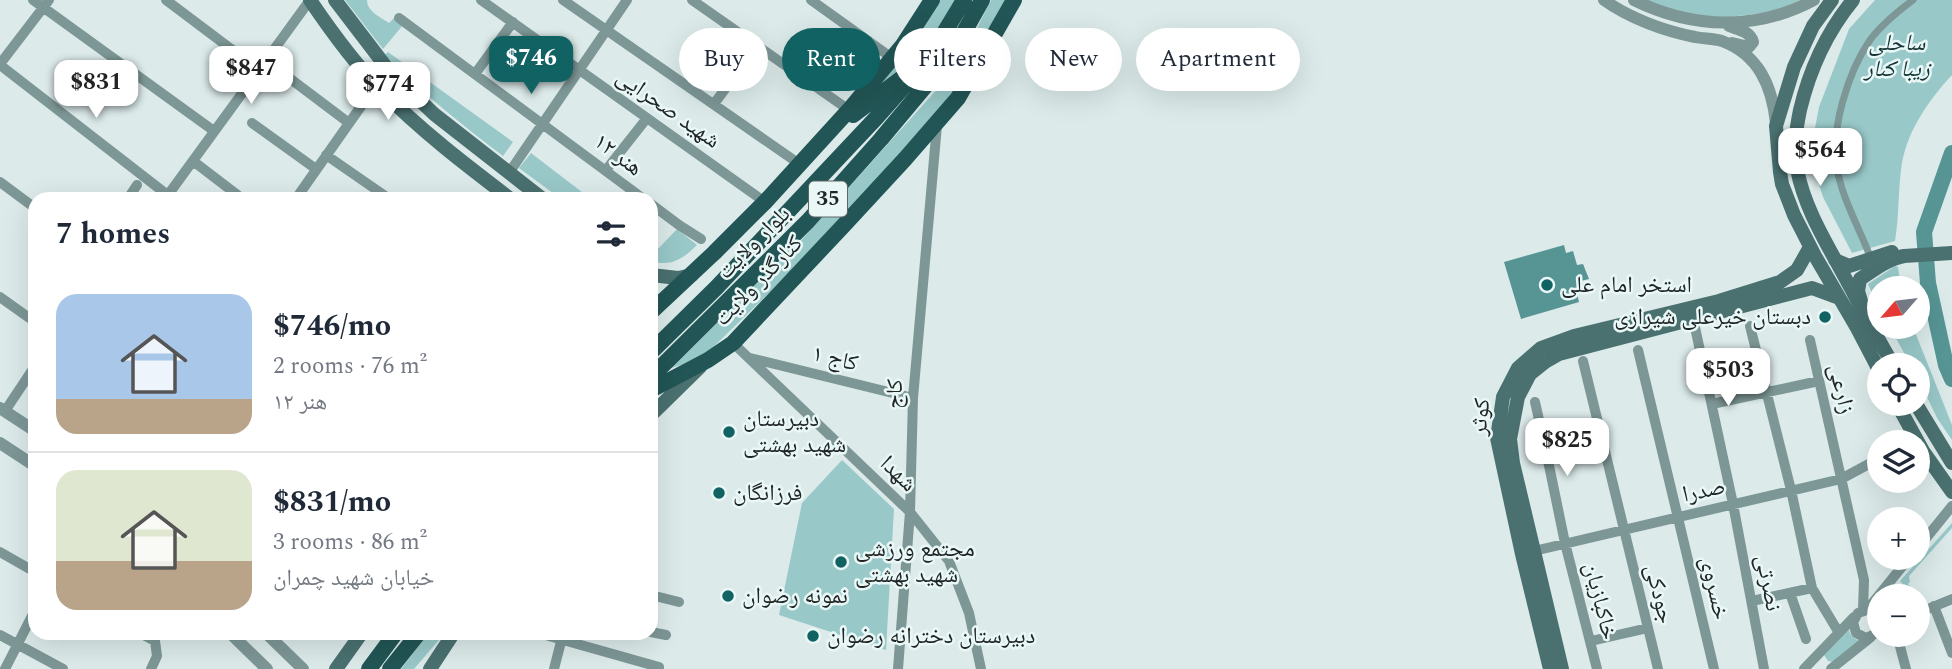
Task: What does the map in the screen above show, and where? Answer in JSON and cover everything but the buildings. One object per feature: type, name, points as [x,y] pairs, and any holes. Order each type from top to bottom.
[{"type":"main road","points":[[310,0],[332,32],[376,85],[410,118],[501,192]]},
{"type":"main road","points":[[335,0],[390,72],[434,114],[534,192]]},
{"type":"main road","name":"بلوار ولایت","points":[[947,28],[964,0]]},
{"type":"main road","name":"بلوار ولایت","points":[[658,370],[808,222],[937,72],[958,43],[982,0]]},
{"type":"main road","name":"کنارگذر ولایت","points":[[658,408],[708,360],[733,343],[845,225],[958,98],[1014,0]]},
{"type":"main road","points":[[1832,0],[1813,26],[1794,67],[1776,126],[1782,184],[1810,247],[1869,353]]},
{"type":"main road","points":[[1853,0],[1832,27],[1807,82],[1795,134],[1796,166],[1803,194],[1819,230],[1867,321]]},
{"type":"main road","points":[[658,303],[692,275],[765,202],[849,110],[903,45],[925,3]]},
{"type":"main road","points":[[835,124],[850,117],[894,84]]},
{"type":"main road","name":"بلوار ولایت","points":[[658,345],[717,287],[900,91]]},
{"type":"main road","name":"کوثر","points":[[1562,669],[1497,438],[1503,397],[1518,368],[1541,348],[1574,336],[1693,318],[1782,289],[1810,247]]},
{"type":"main road","points":[[1835,260],[1849,266],[1904,252],[1950,248]]},
{"type":"main road","points":[[1867,321],[1858,291],[1860,279],[1904,252]]},
{"type":"main road","points":[[658,276],[678,278],[692,275]]},
{"type":"main road","name":"کوثر","points":[[1646,325],[1718,301],[1782,289],[1812,288],[1839,298]]},
{"type":"main road","points":[[658,386],[708,360]]},
{"type":"main road","points":[[1923,416],[1952,463]]},
{"type":"main road","points":[[1930,464],[1952,492]]},
{"type":"main road","name":"کوثر","points":[[1528,553],[1550,669]]},
{"type":"main road","points":[[336,669],[357,640]]},
{"type":"main road","points":[[369,669],[391,640]]},
{"type":"main road","points":[[390,669],[413,640]]},
{"type":"main road","points":[[430,669],[449,640]]},
{"type":"street","points":[[33,0],[46,4],[214,131]]},
{"type":"street","points":[[166,0],[259,71]]},
{"type":"street","points":[[174,192],[214,131],[310,0]]},
{"type":"street","name":"شهید صحرایی","points":[[481,0],[765,202]]},
{"type":"street","points":[[563,0],[799,163]]},
{"type":"street","points":[[576,9],[583,0]]},
{"type":"street","points":[[509,173],[627,0]]},
{"type":"street","points":[[692,0],[732,28]]},
{"type":"street","points":[[811,0],[892,58]]},
{"type":"street","points":[[1604,0],[1615,8],[1694,37],[1749,47],[1753,42],[1751,36],[1744,31],[1721,23]]},
{"type":"street","points":[[1634,0],[1695,21],[1721,23],[1776,17],[1814,0]]},
{"type":"street","points":[[1871,259],[1837,171],[1836,131],[1852,76],[1870,41],[1886,21],[1913,0]]},
{"type":"street","points":[[46,4],[0,64],[165,192]]},
{"type":"street","name":"هنر ۱۲","points":[[399,18],[635,192]]},
{"type":"street","points":[[475,74],[513,22]]},
{"type":"street","points":[[1718,40],[1735,47],[1763,75],[1772,93],[1776,126]]},
{"type":"street","points":[[768,54],[849,110]]},
{"type":"street","points":[[284,74],[349,123]]},
{"type":"street","points":[[301,192],[376,85]]},
{"type":"street","points":[[714,104],[724,91]]},
{"type":"street","points":[[606,170],[648,118]]},
{"type":"street","name":"کاج","points":[[898,669],[910,512],[913,398],[937,122]]},
{"type":"street","points":[[252,123],[316,169]]},
{"type":"street","points":[[326,155],[379,192]]},
{"type":"street","points":[[193,161],[234,192]]},
{"type":"street","points":[[0,182],[28,203]]},
{"type":"street","points":[[132,192],[137,185]]},
{"type":"street","name":"هنر ۱۲","points":[[658,209],[701,239]]},
{"type":"street","points":[[0,298],[28,317]]},
{"type":"street","name":"نصرتی","points":[[1693,318],[1733,504],[1764,669]]},
{"type":"street","points":[[1750,326],[1791,490],[1812,588],[1839,633]]},
{"type":"street","name":"زارعی","points":[[1810,340],[1864,580],[1861,613]]},
{"type":"street","name":"شهدا","points":[[733,343],[910,512],[948,561],[969,613],[981,669]]},
{"type":"street","name":"خسروی","points":[[1638,350],[1714,669]]},
{"type":"street","name":"کاج ۱","points":[[747,357],[913,398]]},
{"type":"street","name":"جودکی","points":[[1583,360],[1658,669]]},
{"type":"street","points":[[28,376],[3,410],[28,426]]},
{"type":"street","points":[[1712,404],[1819,381]]},
{"type":"street","name":"خاکبازیان","points":[[1535,402],[1565,543],[1597,669]]},
{"type":"street","points":[[1545,446],[1600,433]]},
{"type":"street","points":[[0,443],[28,461]]},
{"type":"street","name":"صدرا","points":[[1528,553],[1841,479],[1867,465]]},
{"type":"street","points":[[1930,533],[1952,506]]},
{"type":"street","points":[[0,552],[28,568]]},
{"type":"street","points":[[1867,638],[1856,633],[1853,622],[1899,570]]},
{"type":"street","points":[[1752,601],[1812,588]]},
{"type":"street","points":[[1790,593],[1806,639]]},
{"type":"street","points":[[658,597],[679,602]]},
{"type":"street","points":[[1930,608],[1952,599]]},
{"type":"street","points":[[1934,606],[1952,653]]},
{"type":"street","points":[[1804,669],[1861,613],[1867,613]]},
{"type":"street","points":[[5,669],[28,624]]},
{"type":"street","points":[[1591,641],[1648,628]]},
{"type":"street","points":[[658,633],[666,635]]},
{"type":"street","points":[[0,635],[64,669]]},
{"type":"street","points":[[151,669],[157,656],[153,640]]},
{"type":"street","points":[[237,640],[267,669]]},
{"type":"street","points":[[273,640],[303,669]]},
{"type":"street","points":[[554,669],[561,640]]},
{"type":"street","points":[[575,640],[659,669]]},
{"type":"street","points":[[1831,669],[1867,640]]},
{"type":"street","points":[[1900,647],[1906,669]]},
{"type":"street","points":[[284,667],[286,652]]},
{"type":"street","points":[[1817,657],[1822,669]]},
{"type":"green space","points":[[345,0],[367,0],[369,7],[378,16],[389,23],[395,17],[403,25],[383,49]]},
{"type":"green space","points":[[937,0],[956,0],[939,28],[916,28]]},
{"type":"green space","points":[[991,0],[1009,0],[993,28],[977,28]]},
{"type":"green space","points":[[1644,0],[1800,0],[1774,12],[1695,17]]},
{"type":"green space","name":"ساحلی زیبا کنار","points":[[1875,0],[1952,0],[1952,75],[1926,107],[1907,144],[1901,170],[1895,241],[1852,253],[1823,197],[1816,175],[1812,144],[1819,107],[1849,29]]},
{"type":"green space","points":[[388,52],[513,142],[503,156],[413,82],[385,55]]},
{"type":"green space","points":[[894,58],[894,78],[880,90],[880,77]]},
{"type":"green space","points":[[936,91],[957,91],[805,258],[700,360],[667,369],[797,245]]},
{"type":"green space","points":[[531,153],[582,192],[552,192],[519,168]]},
{"type":"green space","points":[[677,229],[697,245],[687,254],[665,263],[658,263],[658,249]]},
{"type":"green space","points":[[1895,266],[1898,267],[1899,276],[1880,276]]},
{"type":"green space","points":[[1897,340],[1918,340],[1923,353],[1904,353]]},
{"type":"green space","points":[[1930,370],[1952,425],[1952,440],[1930,403]]},
{"type":"green space","name":"مجتمع ورزشی شهید بهشتی","points":[[842,460],[894,509],[886,650],[779,615],[802,503]]},
{"type":"green space","points":[[1952,523],[1952,528],[1930,553],[1930,548]]},
{"type":"green space","points":[[1910,570],[1914,570],[1909,576],[1908,584],[1900,581]]},
{"type":"green space","points":[[1849,627],[1853,637],[1863,641],[1833,662],[1828,661],[1824,655]]},
{"type":"green space","points":[[423,640],[439,640],[414,669],[401,669]]},
{"type":"shaded area","name":"استخر امام علی","points":[[1564,245],[1566,253],[1573,251],[1577,265],[1583,264],[1589,279],[1581,281],[1586,289],[1577,293],[1579,302],[1521,319],[1504,262]]},
{"type":"waterway","points":[[1952,153],[1924,232],[1928,283],[1946,365],[1952,379]]},
{"type":"place","name":"استخر امام علی","points":[[1547,285]]},
{"type":"place","name":"دبستان خیرعلی شیرازی","points":[[1825,317]]},
{"type":"place","name":"دبیرستان شهید بهشتی","points":[[729,432]]},
{"type":"place","name":"فرزانگان","points":[[719,493]]},
{"type":"place","name":"مجتمع ورزشی شهید بهشتی","points":[[841,562]]},
{"type":"place","name":"نمونه رضوان","points":[[728,596]]},
{"type":"place","name":"دبیرستان دخترانه رضوان","points":[[813,636]]}]
